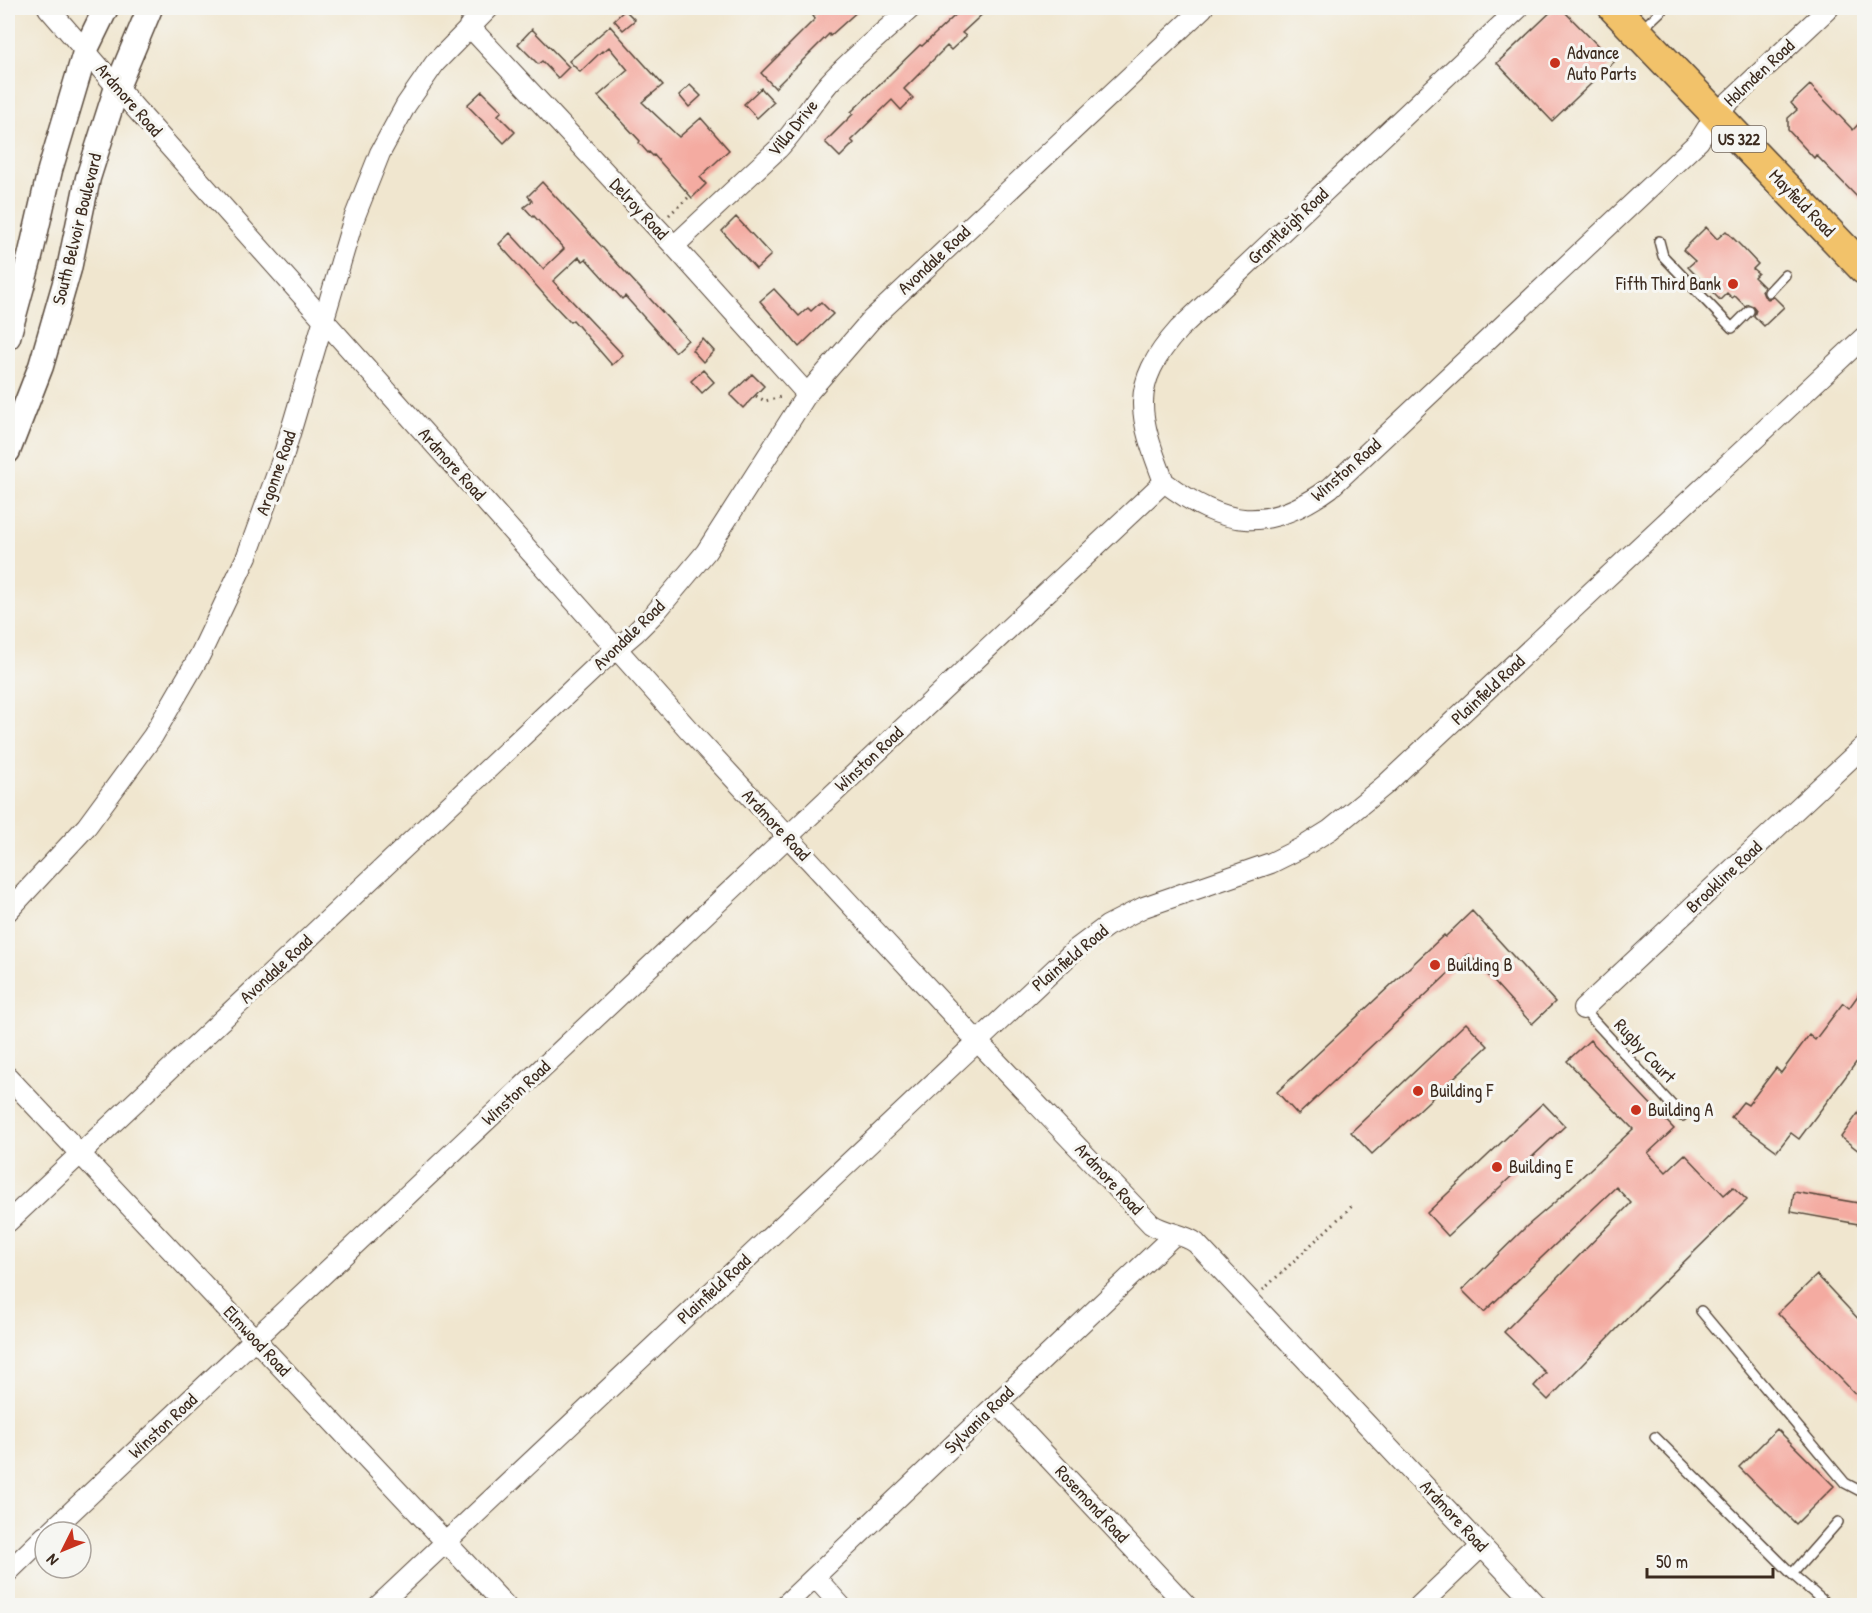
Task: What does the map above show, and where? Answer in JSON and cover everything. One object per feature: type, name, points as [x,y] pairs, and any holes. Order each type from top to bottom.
[{"type":"main road","name":"Mayfield Road","points":[[1614,8],[1864,269]]},
{"type":"street","name":"Ardmore Road","points":[[48,8],[616,648],[787,837],[977,1041],[1151,1224],[1158,1229],[1185,1237],[1196,1243],[1538,1605]]},
{"type":"street","points":[[8,337],[30,257],[50,170],[86,49],[106,8]]},
{"type":"street","name":"South Belvoir Boulevard","points":[[8,451],[41,366],[69,269],[88,178],[117,87],[150,8]]},
{"type":"street","name":"Argonne Road","points":[[8,911],[87,826],[153,735],[200,655],[251,545],[283,457],[353,221],[380,153],[406,105],[435,63],[489,8]]},
{"type":"street","name":"Villa Drive","points":[[674,246],[793,134],[815,100],[831,82],[911,8]]},
{"type":"street","name":"Avondale Road","points":[[8,1222],[655,613],[725,526],[807,394],[871,320],[1203,8]]},
{"type":"street","name":"Grantleigh Road","points":[[1164,482],[1144,426],[1143,411],[1147,377],[1164,345],[1519,8]]},
{"type":"street","name":"Holmden Road","points":[[1716,114],[1825,9]]},
{"type":"street","name":"Delroy Road","points":[[469,26],[674,246],[807,394]]},
{"type":"street","name":"Winston Road","points":[[63,1520],[1164,482],[1183,497],[1205,509],[1237,519],[1274,518],[1317,498],[1699,141],[1716,114]]},
{"type":"street","name":"Plainfield Road","points":[[378,1605],[1076,949],[1107,926],[1143,907],[1271,863],[1330,830],[1385,785],[1864,337]]},
{"type":"street","name":"Brookline Road","points":[[1583,1009],[1864,746]]},
{"type":"street","name":"Elmwood Road","points":[[8,1077],[506,1605]]},
{"type":"street","name":"Sylvania Road","points":[[784,1605],[1174,1235]]},
{"type":"street","name":"Rosemond Road","points":[[997,1403],[1187,1605]]},
{"type":"street","points":[[1419,1605],[1482,1546]]},
{"type":"street","points":[[8,1572],[33,1548]]},
{"type":"street","points":[[814,1577],[841,1605]]},
{"type":"lane","points":[[1638,33],[1664,8]]},
{"type":"lane","points":[[1659,242],[1663,256],[1732,328],[1749,311]]},
{"type":"lane","points":[[1769,292],[1785,275]]},
{"type":"lane","name":"Rugby Court","points":[[1583,1009],[1682,1116]]},
{"type":"lane","points":[[1701,1311],[1845,1483],[1864,1493]]},
{"type":"lane","points":[[1655,1437],[1791,1574],[1829,1605]]},
{"type":"lane","points":[[1791,1574],[1838,1522]]},
{"type":"path","points":[[669,215],[690,196]]},
{"type":"path","points":[[756,396],[765,401],[781,397]]},
{"type":"path","points":[[1263,1290],[1352,1206]]},
{"type":"building","points":[[823,8],[861,8],[830,36],[829,34],[775,88],[761,73],[815,19],[813,16]]},
{"type":"building","points":[[963,8],[989,8],[962,33],[966,36],[951,50],[947,46],[904,89],[913,98],[901,110],[892,100],[851,140],[854,143],[840,157],[825,142],[853,114],[851,112],[920,45],[922,46]]},
{"type":"building","points":[[1555,8],[1561,8],[1614,62],[1552,121],[1497,63]]},
{"type":"building","points":[[625,10],[635,20],[623,30],[614,20]]},
{"type":"building","points":[[610,26],[663,85],[642,102],[679,137],[701,118],[729,150],[700,177],[706,184],[692,198],[654,155],[648,153],[639,143],[640,141],[598,96],[628,70],[609,47],[580,72],[569,61]]},
{"type":"building","points":[[532,29],[569,67],[558,78],[542,61],[538,64],[518,44]]},
{"type":"building","points":[[690,85],[701,96],[689,107],[679,95]]},
{"type":"building","points":[[1810,85],[1853,130],[1864,118],[1864,204],[1816,155],[1814,158],[1788,130],[1788,118],[1797,110],[1791,103]]},
{"type":"building","points":[[761,88],[774,102],[757,118],[744,104]]},
{"type":"building","points":[[482,91],[502,111],[498,115],[515,132],[504,143],[467,105]]},
{"type":"building","points":[[542,182],[688,340],[675,352],[625,296],[622,299],[586,259],[583,261],[579,257],[553,281],[623,355],[612,365],[573,320],[570,322],[499,244],[510,233],[543,269],[564,249],[524,207],[532,201],[528,196]]},
{"type":"building","points":[[736,217],[771,255],[756,269],[722,231]]},
{"type":"building","name":"Fifth Third Bank","points":[[1706,227],[1717,239],[1726,231],[1742,247],[1758,264],[1753,269],[1758,273],[1754,277],[1764,287],[1762,291],[1764,296],[1768,299],[1774,297],[1784,307],[1764,326],[1754,316],[1756,310],[1753,306],[1748,304],[1745,306],[1735,296],[1732,298],[1727,293],[1720,300],[1688,267],[1695,261],[1683,250]]},
{"type":"building","points":[[774,289],[799,316],[808,308],[811,311],[821,302],[833,314],[799,347],[760,301]]},
{"type":"building","points":[[703,339],[714,351],[703,362],[692,350]]},
{"type":"building","points":[[703,370],[714,382],[702,393],[691,381]]},
{"type":"building","points":[[752,374],[764,386],[743,408],[730,395]]},
{"type":"building","points":[[1472,911],[1555,1002],[1532,1024],[1469,954],[1298,1115],[1277,1092]]},
{"type":"building","points":[[1864,987],[1864,1052],[1799,1139],[1791,1133],[1777,1151],[1731,1117],[1743,1102],[1748,1105],[1776,1068],[1781,1073],[1809,1035],[1815,1040],[1843,1003],[1849,1008]]},
{"type":"building","name":"Building F","points":[[1466,1023],[1488,1046],[1372,1154],[1351,1132]]},
{"type":"building","points":[[1590,1040],[1674,1129],[1648,1153],[1666,1172],[1685,1154],[1724,1195],[1733,1187],[1747,1200],[1548,1400],[1534,1386],[1546,1373],[1504,1332],[1631,1203],[1616,1187],[1484,1312],[1462,1290],[1527,1226],[1633,1129],[1567,1061]]},
{"type":"building","name":"Building E","points":[[1543,1103],[1565,1126],[1448,1236],[1427,1213]]},
{"type":"building","points":[[1864,1105],[1864,1155],[1841,1137]]},
{"type":"building","points":[[1794,1192],[1864,1204],[1864,1225],[1791,1212]]},
{"type":"building","points":[[1817,1275],[1864,1325],[1864,1403],[1778,1313]]},
{"type":"building","points":[[1777,1429],[1834,1486],[1796,1524],[1739,1467]]},
{"type":"place","name":"Advance Auto Parts","points":[[1555,63]]},
{"type":"place","name":"Fifth Third Bank","points":[[1733,284]]},
{"type":"place","name":"Building B","points":[[1435,965]]},
{"type":"place","name":"Building F","points":[[1418,1091]]},
{"type":"place","name":"Building A","points":[[1636,1110]]},
{"type":"place","name":"Building E","points":[[1497,1167]]}]
